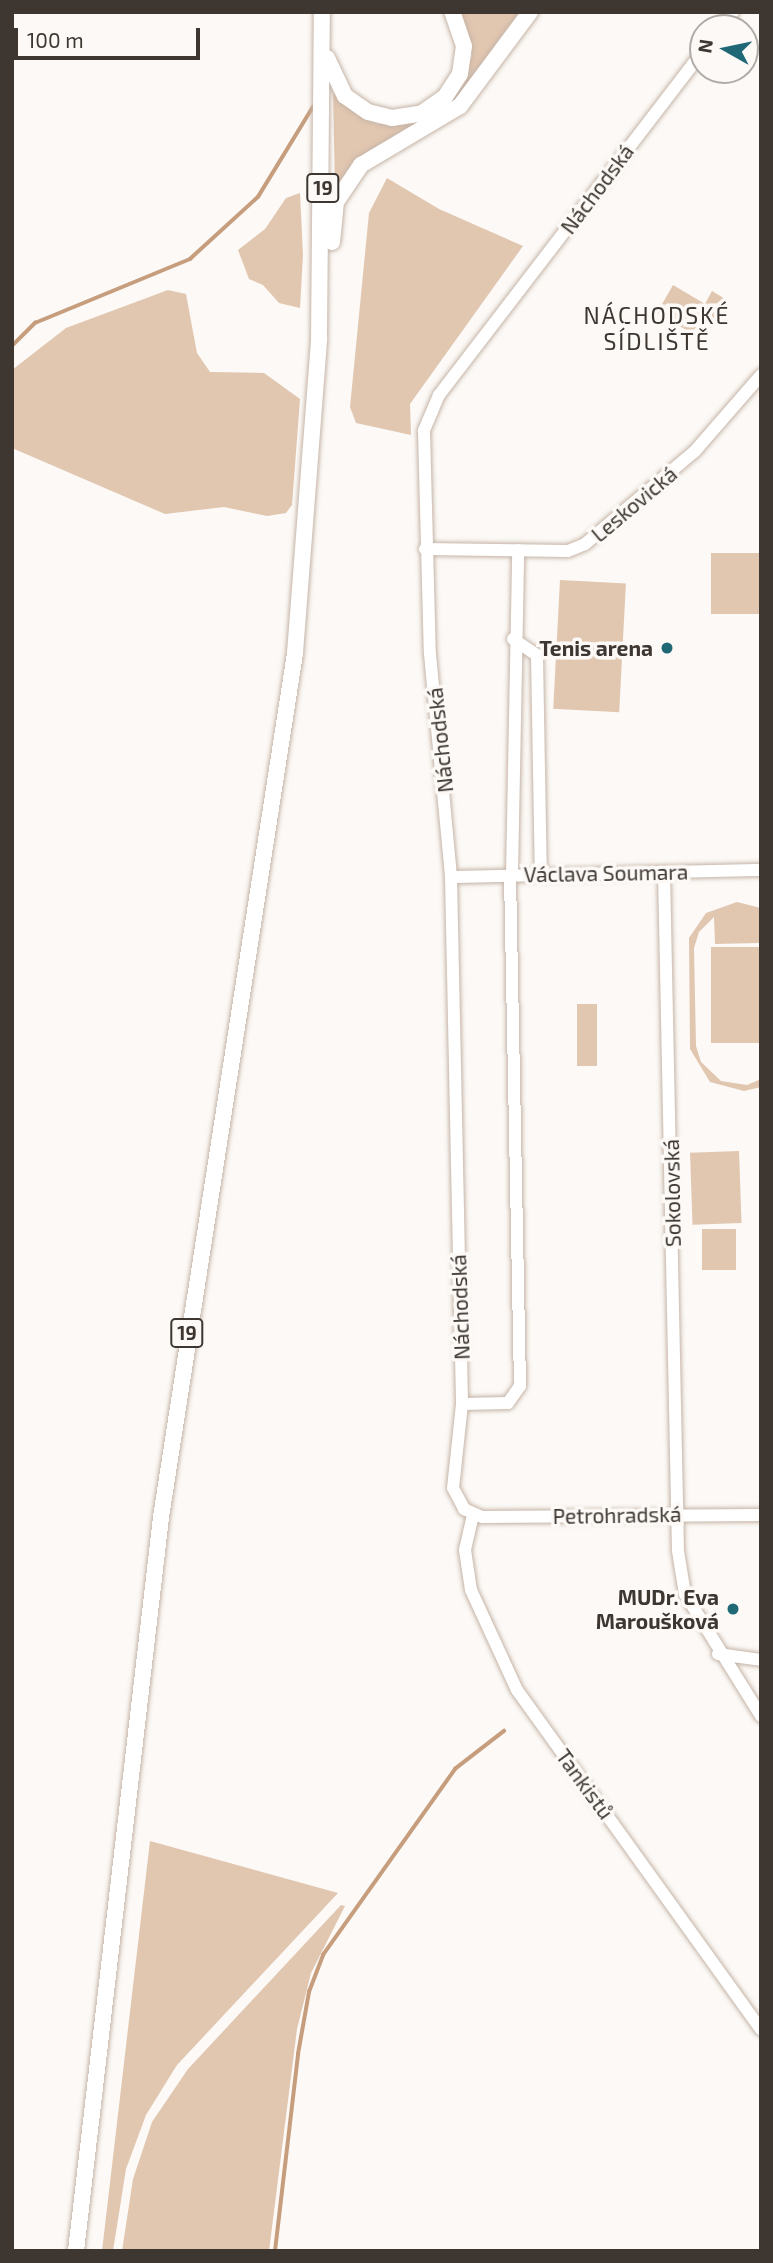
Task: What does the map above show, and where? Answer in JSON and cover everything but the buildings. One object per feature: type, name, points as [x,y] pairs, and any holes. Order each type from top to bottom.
[{"type":"main road","name":"19","points":[[76,2251],[161,1517],[295,653],[319,338],[322,12]]},
{"type":"main road","points":[[322,38],[331,75],[345,96],[368,112],[408,117],[445,97],[460,74],[464,46],[452,12]]},
{"type":"main road","points":[[319,338],[341,189],[390,143],[460,106],[530,12]]},
{"type":"street","name":"Náchodská","points":[[473,1514],[453,1488],[462,1404],[451,877],[425,549],[424,431],[432,405],[689,69]]},
{"type":"street","name":"Leskovická","points":[[425,549],[568,551],[607,531],[695,451],[761,374]]},
{"type":"street","points":[[462,1404],[508,1403],[520,1386],[511,876],[513,639],[518,550]]},
{"type":"street","points":[[513,639],[537,655],[541,875]]},
{"type":"street","name":"Václava Soumara","points":[[451,877],[761,870]]},
{"type":"street","name":"Sokolovská","points":[[664,872],[677,1513],[685,1594],[718,1654],[761,1716]]},
{"type":"street","name":"Petrohradská","points":[[473,1514],[761,1515]]},
{"type":"street","name":"Tankistů","points":[[473,1514],[465,1549],[468,1579],[478,1614],[517,1690],[761,2031]]},
{"type":"street","points":[[718,1654],[761,1660]]},
{"type":"shaded area","points":[[461,12],[521,12],[458,98],[447,107],[463,85],[472,56]]},
{"type":"shaded area","points":[[333,93],[357,115],[378,124],[421,122],[368,151],[335,188]]},
{"type":"shaded area","points":[[387,178],[439,209],[523,246],[410,404],[411,435],[356,423],[350,407],[369,213]]},
{"type":"shaded area","points":[[300,193],[303,255],[300,308],[279,303],[263,285],[249,279],[238,250],[265,229],[286,198]]},
{"type":"shaded area","points":[[673,285],[705,304],[712,291],[727,300],[704,340],[657,313]]},
{"type":"shaded area","points":[[168,290],[186,294],[197,353],[210,372],[264,373],[300,399],[292,505],[286,513],[267,516],[224,507],[165,514],[12,448],[12,370],[66,328]]},
{"type":"shaded area","points":[[711,553],[761,553],[761,614],[711,614]]},
{"type":"shaded area","points":[[560,580],[626,583],[619,712],[553,709]]},
{"type":"shaded area","points":[[737,902],[761,908],[759,943],[715,944],[714,917],[699,932],[694,948],[696,1046],[701,1062],[721,1081],[747,1085],[761,1079],[761,1087],[744,1091],[710,1082],[690,1049],[689,938],[706,913]]},
{"type":"shaded area","points":[[711,947],[761,947],[761,1043],[711,1043]]},
{"type":"shaded area","points":[[577,1004],[597,1004],[597,1066],[577,1066]]},
{"type":"shaded area","points":[[739,1151],[742,1223],[693,1225],[690,1153]]},
{"type":"shaded area","points":[[702,1229],[736,1229],[736,1270],[702,1270]]},
{"type":"shaded area","points":[[150,1841],[338,1893],[177,2065],[146,2115],[126,2169],[113,2251],[102,2251]]},
{"type":"shaded area","points":[[341,1905],[345,1906],[311,1973],[297,2029],[269,2251],[122,2251],[133,2179],[152,2122],[188,2069]]},
{"type":"waterway","points":[[12,346],[35,323],[190,259],[258,197],[313,107]]},
{"type":"waterway","points":[[275,2251],[298,2054],[309,1992],[323,1955],[455,1769],[504,1731]]},
{"type":"place","name":"Tenis arena","points":[[667,648]]},
{"type":"place","name":"MUDr. Eva Maroušková","points":[[733,1609]]},
{"type":"district","name":"NÁCHODSKÉ SÍDLIŠTĚ","points":[[657,328]]}]
